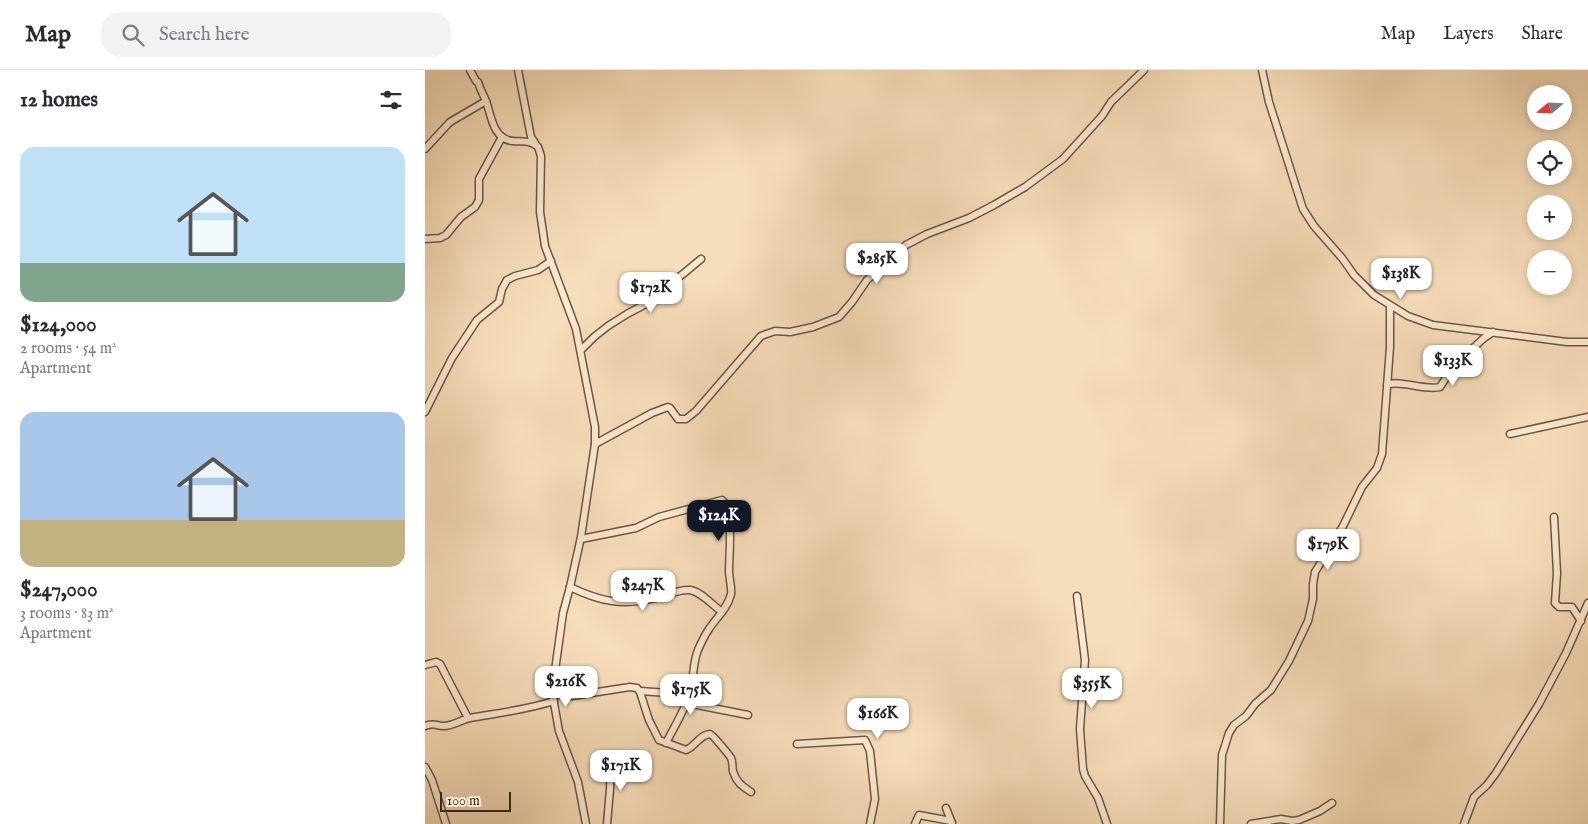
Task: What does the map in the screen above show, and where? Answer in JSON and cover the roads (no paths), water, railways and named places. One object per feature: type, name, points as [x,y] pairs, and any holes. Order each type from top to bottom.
[{"type":"street","points":[[470,70],[478,82],[490,120],[502,137],[511,141],[535,143]]},
{"type":"street","points":[[518,70],[531,137],[539,147],[541,156],[539,203],[545,246],[576,329],[593,413],[595,444],[581,539],[563,612],[553,698],[562,740],[578,782],[587,824]]},
{"type":"street","points":[[595,444],[667,407],[670,408],[678,419],[686,419],[697,410],[761,336],[775,331],[790,332],[813,328],[839,317],[853,302],[867,280],[911,242],[983,212],[1025,187],[1063,159],[1102,116],[1111,102],[1144,70]]},
{"type":"street","points":[[1262,70],[1266,92],[1303,209],[1314,226],[1342,258],[1357,279],[1374,295],[1408,316],[1433,325],[1567,342],[1588,342]]},
{"type":"street","points":[[425,149],[450,122],[485,101]]},
{"type":"street","points":[[425,239],[440,238],[446,235],[461,217],[475,207],[479,200],[479,179],[502,137]]},
{"type":"street","points":[[581,350],[608,326],[657,298],[663,288],[701,258]]},
{"type":"street","points":[[425,412],[452,358],[477,320],[499,302],[502,289],[507,280],[538,270],[551,261]]},
{"type":"street","points":[[1220,824],[1222,755],[1229,734],[1234,725],[1246,716],[1255,704],[1274,686],[1289,661],[1304,632],[1311,610],[1315,572],[1343,526],[1362,487],[1377,468],[1382,454],[1390,347],[1390,306]]},
{"type":"street","points":[[1387,386],[1391,383],[1432,388],[1440,387],[1449,373],[1464,362],[1471,350],[1483,338],[1493,332]]},
{"type":"street","points":[[1510,434],[1588,416]]},
{"type":"street","points":[[581,539],[636,528],[659,517],[722,500],[725,503],[728,515],[731,593],[722,612],[708,630],[698,652],[693,666],[687,703],[666,743]]},
{"type":"street","points":[[1554,518],[1557,573],[1555,603],[1559,607],[1572,607],[1581,621]]},
{"type":"street","points":[[570,587],[588,596],[619,602],[640,602],[689,590],[701,595],[722,612]]},
{"type":"street","points":[[1077,596],[1085,660],[1080,729],[1083,769],[1107,824]]},
{"type":"street","points":[[1464,824],[1473,797],[1490,781],[1514,747],[1539,704],[1581,621],[1588,603]]},
{"type":"street","points":[[425,665],[435,662],[439,663],[468,718]]},
{"type":"street","points":[[425,726],[433,723],[444,726],[468,718],[524,710],[553,698],[631,686],[640,691],[667,693],[687,703],[748,715]]},
{"type":"street","points":[[640,691],[649,720],[659,740],[686,750],[691,748],[703,736],[707,734],[713,735],[730,756],[738,782],[751,792]]},
{"type":"street","points":[[797,744],[865,740],[869,748],[874,795],[870,824]]},
{"type":"street","points":[[607,824],[611,789],[611,758]]},
{"type":"street","points":[[425,767],[432,780],[446,824]]},
{"type":"street","points":[[1251,824],[1281,819],[1299,820],[1333,803]]},
{"type":"street","points":[[946,808],[952,823]]},
{"type":"street","points":[[915,824],[919,815],[952,823]]}]
